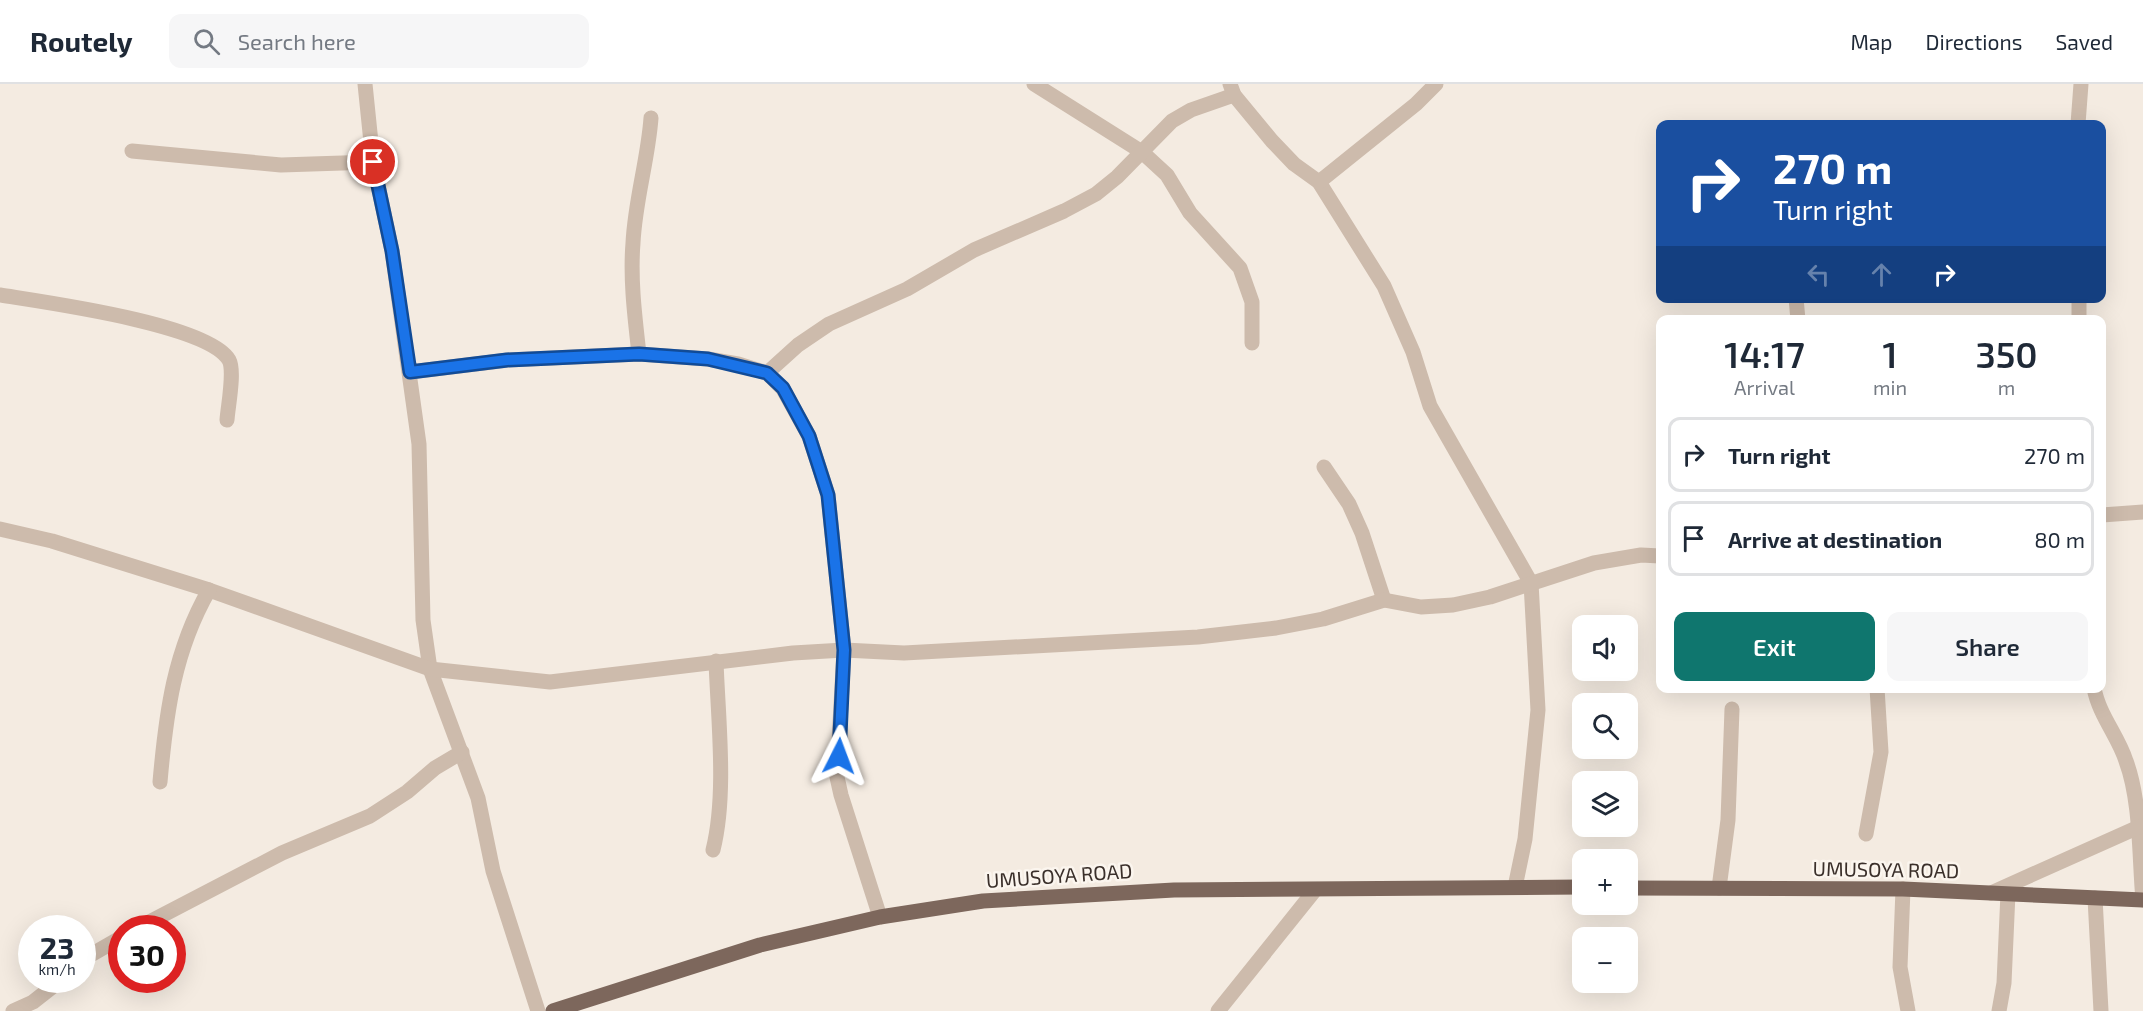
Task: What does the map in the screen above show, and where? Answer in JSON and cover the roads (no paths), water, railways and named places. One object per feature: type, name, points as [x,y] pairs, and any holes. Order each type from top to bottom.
[{"type":"main road","name":"UMUSOYA ROAD","points":[[553,1011],[582,1007],[760,945],[880,917],[983,900],[1174,890],[1572,887]]},
{"type":"main road","name":"UMUSOYA ROAD","points":[[1638,888],[1903,889],[2143,900]]},
{"type":"street","points":[[365,84],[373,162],[392,251],[419,444],[423,620],[430,669],[478,798],[493,871],[538,1011]]},
{"type":"street","points":[[1034,84],[1143,152],[1167,175],[1190,213],[1240,268],[1252,302],[1252,343]]},
{"type":"street","points":[[1319,182],[1416,104],[1436,84]]},
{"type":"street","points":[[2078,120],[2081,84]]},
{"type":"street","points":[[767,373],[798,345],[829,324],[907,289],[974,250],[1064,211],[1096,194],[1143,152],[1172,121],[1232,89],[1272,141],[1294,164],[1319,182],[1384,286],[1413,352],[1430,406],[1531,583],[1538,710],[1526,839],[1515,886]]},
{"type":"street","points":[[639,354],[634,305],[633,244],[639,191],[648,156],[651,118]]},
{"type":"street","points":[[132,151],[281,165],[373,162]]},
{"type":"street","points":[[0,295],[123,316],[162,326],[224,353],[231,366],[227,420]]},
{"type":"street","points":[[410,372],[507,360],[639,354],[708,359],[767,373],[783,388],[809,436],[828,495],[844,650],[837,777],[880,917]]},
{"type":"street","points":[[1324,467],[1349,504],[1362,533],[1384,600]]},
{"type":"street","points":[[2106,514],[2143,512]]},
{"type":"street","points":[[0,529],[52,541],[209,590],[430,669],[550,682],[716,661],[844,650],[904,654],[1198,637],[1323,619],[1384,600],[1420,607],[1453,605],[1490,597],[1594,563],[1641,555],[1656,556]]},
{"type":"street","points":[[160,782],[166,713],[193,619],[209,590]]},
{"type":"street","points":[[713,850],[720,824],[720,732],[716,661]]},
{"type":"street","points":[[1866,834],[1881,752],[1877,693]]},
{"type":"street","points":[[2096,693],[2104,717],[2126,760],[2140,826],[2143,900]]},
{"type":"street","points":[[1719,888],[1728,820],[1732,709]]},
{"type":"street","points":[[163,915],[282,853],[370,816],[407,792],[435,768],[462,752]]},
{"type":"street","points":[[1991,892],[2140,826]]},
{"type":"street","points":[[1903,889],[1900,967],[1908,1011]]},
{"type":"street","points":[[1218,1011],[1315,890]]},
{"type":"street","points":[[1999,1011],[2004,984],[2008,893]]},
{"type":"street","points":[[2095,898],[2101,1011]]},
{"type":"street","points":[[13,1011],[33,1002],[44,993]]}]
